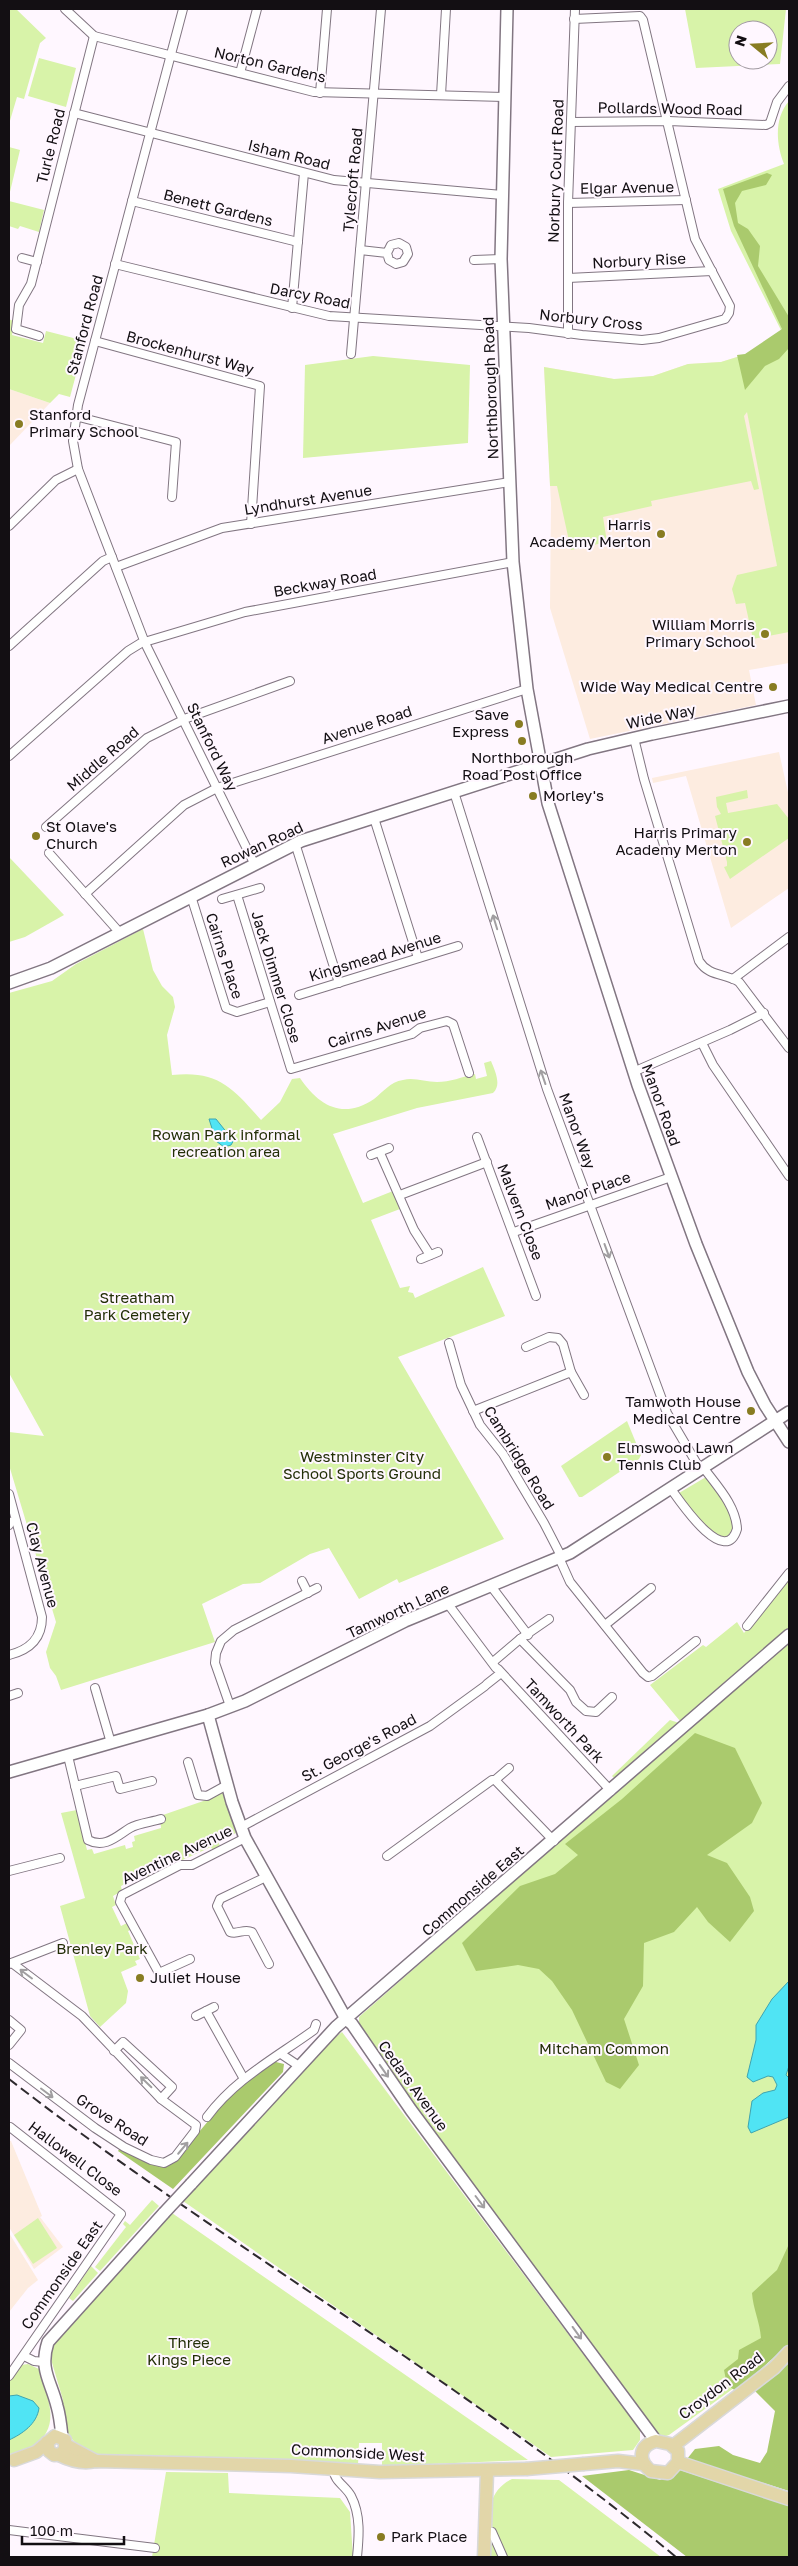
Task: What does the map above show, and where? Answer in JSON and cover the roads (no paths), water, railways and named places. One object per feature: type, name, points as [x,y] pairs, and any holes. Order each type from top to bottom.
[{"type":"main road","name":"Croydon Road","points":[[672,2446],[774,2368],[789,2352]]},
{"type":"main road","points":[[656,2441],[672,2446],[678,2451],[678,2462],[674,2470],[663,2474],[651,2471],[642,2459],[644,2447],[656,2441]]},
{"type":"main road","points":[[11,2460],[57,2445]]},
{"type":"main road","name":"Commonside West","points":[[57,2445],[80,2462],[333,2468],[380,2472],[488,2472],[642,2459]]},
{"type":"main road","points":[[678,2462],[789,2499]]},
{"type":"main road","points":[[484,2557],[488,2472]]},
{"type":"street","points":[[65,9],[94,36]]},
{"type":"street","name":"Stanford Road","points":[[145,643],[78,469],[74,448],[75,416],[183,9]]},
{"type":"street","points":[[240,73],[257,9]]},
{"type":"street","points":[[320,93],[327,9]]},
{"type":"street","name":"Tylecroft Road","points":[[351,354],[381,9]]},
{"type":"street","points":[[442,95],[446,9]]},
{"type":"street","name":"Northborough Road","points":[[507,9],[502,259],[513,562],[527,689],[540,764]]},
{"type":"street","name":"Norbury Court Road","points":[[568,334],[568,203],[575,9]]},
{"type":"street","points":[[574,19],[642,18],[669,121],[696,243],[712,271]]},
{"type":"street","name":"Norton Gardens","points":[[94,36],[320,93],[504,97]]},
{"type":"street","name":"Turle Road","points":[[39,336],[16,329],[19,305],[30,287],[37,262],[94,36]]},
{"type":"street","name":"Pollards Wood Road","points":[[571,122],[669,121],[769,124],[779,98],[789,86]]},
{"type":"street","name":"Isham Road","points":[[74,113],[334,180],[502,196]]},
{"type":"street","points":[[292,308],[304,173]]},
{"type":"street","name":"Benett Gardens","points":[[132,200],[298,242]]},
{"type":"street","name":"Elgar Avenue","points":[[568,203],[686,200]]},
{"type":"street","points":[[360,250],[387,253]]},
{"type":"street","points":[[22,258],[37,262]]},
{"type":"street","points":[[474,260],[502,259]]},
{"type":"street","name":"Darcy Road","points":[[115,264],[324,315],[504,328]]},
{"type":"street","name":"Norbury Rise","points":[[568,278],[712,271]]},
{"type":"street","name":"Norbury Cross","points":[[504,328],[529,328],[568,334],[653,339],[722,320],[729,314],[730,306],[712,271]]},
{"type":"street","name":"Brockenhurst Way","points":[[95,341],[260,386],[251,524]]},
{"type":"street","points":[[75,416],[176,442],[172,497]]},
{"type":"street","points":[[9,526],[56,480],[78,469]]},
{"type":"street","name":"Lyndhurst Avenue","points":[[116,567],[215,529],[510,482]]},
{"type":"street","points":[[9,646],[103,561],[112,557]]},
{"type":"street","name":"Beckway Road","points":[[9,756],[128,651],[145,643],[245,612],[513,562]]},
{"type":"street","name":"Stanford Way","points":[[145,643],[254,863]]},
{"type":"street","name":"Middle Road","points":[[46,827],[144,740],[184,720],[290,681]]},
{"type":"street","name":"Avenue Road","points":[[86,894],[184,804],[216,788],[527,689]]},
{"type":"street","name":"Wide Way","points":[[540,764],[634,738],[789,706]]},
{"type":"street","points":[[634,738],[644,779],[698,958],[710,972],[733,979],[742,986],[789,1046]]},
{"type":"street","name":"Rowan Road","points":[[9,983],[44,972],[295,843],[540,764]]},
{"type":"street","name":"Manor Road","points":[[540,764],[548,803],[633,1072],[671,1177],[746,1367],[775,1421],[789,1442]]},
{"type":"street","name":"Manor Way","points":[[454,792],[536,1055],[667,1413],[702,1468],[726,1499],[738,1529],[731,1538],[724,1541],[718,1540],[698,1525],[671,1489]]},
{"type":"street","points":[[374,818],[418,958]]},
{"type":"street","points":[[295,843],[339,983]]},
{"type":"street","points":[[49,853],[120,932]]},
{"type":"street","name":"Jack Dimmer Close","points":[[222,899],[260,888]]},
{"type":"street","name":"Jack Dimmer Close","points":[[236,895],[290,1068]]},
{"type":"street","name":"Cairns Place","points":[[191,896],[226,1008],[237,1012],[270,1002]]},
{"type":"street","points":[[733,979],[789,937]]},
{"type":"street","name":"Kingsmead Avenue","points":[[299,995],[458,946]]},
{"type":"street","points":[[633,1072],[702,1043],[764,1013]]},
{"type":"street","name":"Cairns Avenue","points":[[290,1068],[295,1070],[303,1068],[412,1034],[420,1028],[444,1021],[451,1021],[469,1073]]},
{"type":"street","points":[[702,1043],[721,1076],[789,1176]]},
{"type":"street","name":"Malvern Close","points":[[478,1137],[536,1296]]},
{"type":"street","points":[[371,1155],[380,1153],[388,1148]]},
{"type":"street","points":[[380,1153],[400,1194],[414,1230],[430,1255]]},
{"type":"street","points":[[400,1194],[486,1162]]},
{"type":"street","name":"Manor Place","points":[[514,1232],[671,1177]]},
{"type":"street","points":[[421,1259],[438,1252]]},
{"type":"street","points":[[526,1347],[549,1337],[559,1339],[563,1344],[571,1372],[584,1395]]},
{"type":"street","name":"Cambridge Road","points":[[449,1343],[461,1385],[485,1434],[508,1462],[556,1545],[571,1584],[604,1625],[648,1677],[655,1674],[696,1642]]},
{"type":"street","points":[[473,1411],[571,1372]]},
{"type":"street","name":"Tamworth Lane","points":[[9,1772],[201,1715],[208,1715],[260,1695],[398,1625],[560,1558],[586,1544],[789,1412]]},
{"type":"street","name":"Clay Avenue","points":[[9,1494],[11,1522],[42,1612],[42,1624],[38,1636],[30,1646],[9,1655]]},
{"type":"street","points":[[747,1626],[789,1573]]},
{"type":"street","points":[[302,1581],[308,1593]]},
{"type":"street","points":[[491,1586],[528,1634]]},
{"type":"street","points":[[230,1706],[216,1663],[216,1653],[221,1641],[234,1630],[317,1588]]},
{"type":"street","points":[[604,1625],[651,1588]]},
{"type":"street","name":"Tamworth Park","points":[[448,1604],[497,1668],[611,1791]]},
{"type":"street","name":"St. George's Road","points":[[243,1832],[430,1726],[486,1685],[520,1639],[549,1619]]},
{"type":"street","name":"Commonside East","points":[[44,2362],[48,2342],[56,2332],[299,2066],[346,2019],[554,1841],[789,1635]]},
{"type":"street","points":[[520,1639],[570,1690],[576,1702],[586,1712],[596,1712],[612,1697]]},
{"type":"street","points":[[95,1688],[111,1743]]},
{"type":"street","points":[[9,1696],[18,1693]]},
{"type":"street","name":"Cedars Avenue","points":[[208,1715],[227,1785],[243,1832],[266,1877],[346,2019],[352,2024],[411,2110],[656,2441]]},
{"type":"street","points":[[68,1756],[88,1840],[95,1844],[119,1838],[131,1827],[161,1819]]},
{"type":"street","points":[[188,1762],[195,1790],[200,1796],[207,1796],[227,1785]]},
{"type":"street","points":[[387,1856],[495,1780],[509,1768]]},
{"type":"street","points":[[75,1786],[116,1776],[120,1789],[152,1781]]},
{"type":"street","points":[[495,1780],[554,1841]]},
{"type":"street","name":"Aventine Avenue","points":[[190,1959],[159,1973],[120,1902],[122,1895],[180,1865],[192,1865],[243,1832]]},
{"type":"street","points":[[9,1871],[60,1858]]},
{"type":"street","points":[[266,1877],[220,1899],[217,1906],[230,1932],[236,1934],[246,1930],[252,1932],[269,1964]]},
{"type":"street","points":[[10,1964],[63,1943]]},
{"type":"street","points":[[10,1964],[82,2016],[114,2051],[162,2099],[172,2087],[123,2042],[114,2051]]},
{"type":"street","points":[[196,2016],[210,2009],[244,2079]]},
{"type":"street","points":[[9,2020],[21,2030],[9,2045]]},
{"type":"street","points":[[207,2117],[224,2097],[244,2079],[272,2057],[281,2054],[314,2030],[316,2024]]},
{"type":"street","points":[[281,2054],[299,2066]]},
{"type":"street","name":"Grove Road","points":[[9,2063],[94,2128],[124,2147],[152,2160],[164,2163],[175,2157],[195,2131],[196,2125],[162,2099]]},
{"type":"street","name":"Hallowell Close","points":[[10,2128],[119,2210],[121,2214]]},
{"type":"street","name":"Commonside East","points":[[9,2376],[121,2214]]},
{"type":"street","points":[[24,2356],[34,2361],[44,2362],[53,2396],[57,2445]]},
{"type":"street","points":[[333,2468],[335,2479],[347,2490],[355,2504],[360,2527],[357,2557]]},
{"type":"street","points":[[9,2530],[155,2548]]},
{"type":"street","points":[[492,2532],[503,2557]]},
{"type":"water","points":[[209,1119],[216,1119],[228,1134],[235,1138],[231,1145],[224,1147],[216,1141]]},
{"type":"water","points":[[789,1981],[789,2066],[786,2075],[789,2078],[789,2117],[751,2133],[748,2127],[752,2101],[763,2093],[775,2090],[777,2085],[773,2077],[768,2076],[753,2082],[747,2077],[756,2040],[756,2025],[772,1999]]},
{"type":"water","points":[[17,2395],[33,2401],[39,2408],[38,2414],[32,2424],[19,2435],[9,2440],[9,2396]]},
{"type":"railway","points":[[9,2079],[91,2141],[175,2200],[513,2432],[596,2493],[676,2557]]},
{"type":"place","name":"Stanford Primary School","points":[[19,424]]},
{"type":"place","name":"Harris Academy Merton","points":[[661,534]]},
{"type":"place","name":"William Morris Primary School","points":[[765,634]]},
{"type":"place","name":"Wide Way Medical Centre","points":[[773,687]]},
{"type":"place","name":"Save Express","points":[[519,724]]},
{"type":"place","name":"Northborough Road Post Office","points":[[522,741]]},
{"type":"place","name":"Morley's","points":[[533,796]]},
{"type":"place","name":"St Olave's Church","points":[[36,836]]},
{"type":"place","name":"Harris Primary Academy Merton","points":[[747,842]]},
{"type":"place","name":"Tamwoth House Medical Centre","points":[[751,1411]]},
{"type":"place","name":"Elmswood Lawn Tennis Club","points":[[607,1457]]},
{"type":"place","name":"Juliet House","points":[[140,1978]]},
{"type":"place","name":"Park Place","points":[[381,2537]]},
{"type":"park label","name":"Rowan Park informal recreation area","points":[[226,1144]]},
{"type":"park label","name":"Streatham Park Cemetery","points":[[137,1306]]},
{"type":"park label","name":"Westminster City School Sports Ground","points":[[362,1466]]},
{"type":"park label","name":"Brenley Park","points":[[102,1949]]},
{"type":"park label","name":"Mitcham Common","points":[[604,2049]]},
{"type":"park label","name":"Three Kings Piece","points":[[189,2352]]}]
